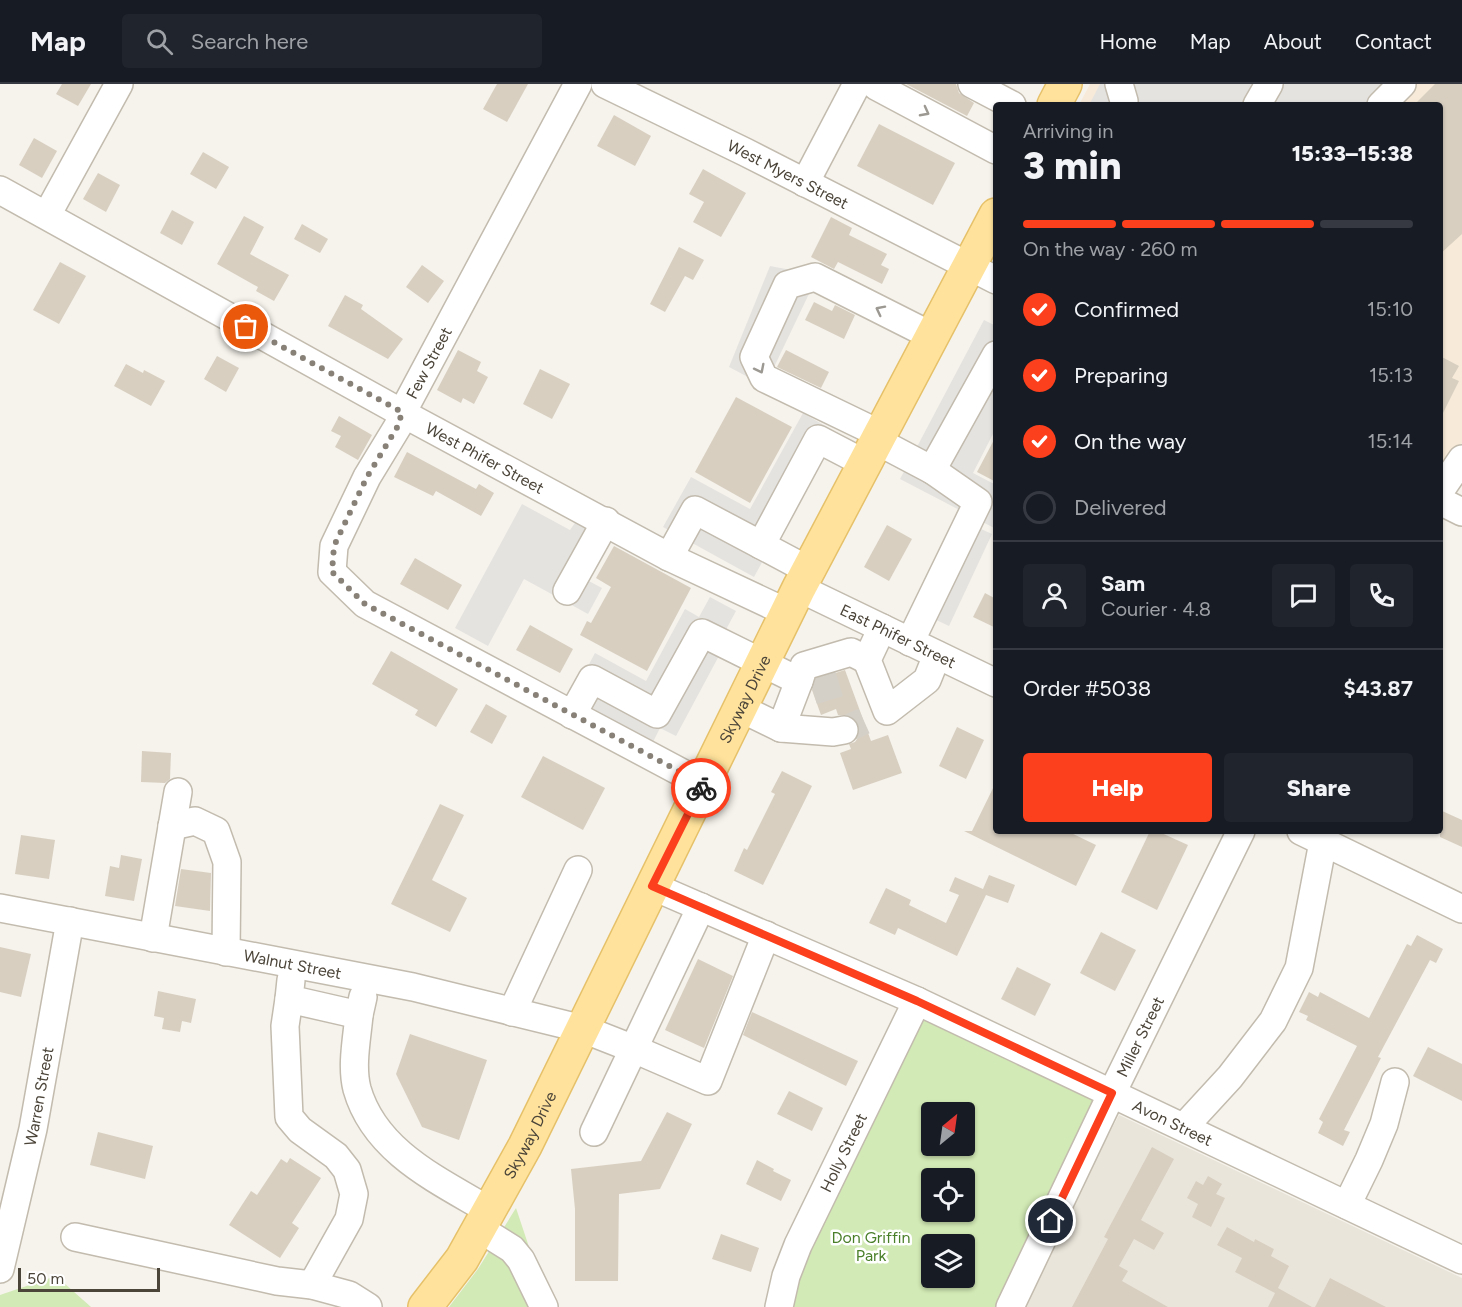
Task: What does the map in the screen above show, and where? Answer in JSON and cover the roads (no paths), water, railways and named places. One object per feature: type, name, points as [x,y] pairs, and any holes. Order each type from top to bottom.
[{"type":"main road","points":[[1056,102],[1065,84]]},
{"type":"main road","name":"Skyway Drive","points":[[425,1307],[462,1259],[525,1146],[798,590],[932,336],[983,273],[993,228]]},
{"type":"street","points":[[47,215],[119,84]]},
{"type":"street","name":"Few Street","points":[[578,84],[402,412],[398,426],[367,477],[334,546],[332,572],[365,604],[580,719]]},
{"type":"street","name":"West Myers Street","points":[[605,84],[983,273]]},
{"type":"street","points":[[972,84],[1006,102]]},
{"type":"street","points":[[1259,102],[1269,84]]},
{"type":"street","points":[[1385,102],[1402,84]]},
{"type":"street","points":[[805,183],[870,85],[993,148]]},
{"type":"street","name":"West Phifer Street","points":[[0,190],[402,412],[669,556],[798,590]]},
{"type":"street","points":[[910,642],[987,508],[932,470],[874,446],[764,378],[754,357],[787,285],[815,277],[932,336]]},
{"type":"street","points":[[932,470],[993,361]]},
{"type":"street","points":[[761,545],[818,439],[874,446]]},
{"type":"street","points":[[1443,487],[1462,459]]},
{"type":"street","points":[[1443,502],[1462,512]]},
{"type":"street","points":[[669,556],[695,510],[761,545],[798,590]]},
{"type":"street","points":[[567,591],[606,521]]},
{"type":"street","name":"East Phifer Street","points":[[798,590],[993,682]]},
{"type":"street","points":[[862,671],[882,628]]},
{"type":"street","points":[[703,784],[580,719],[592,679],[657,714],[702,633],[761,663],[801,690]]},
{"type":"street","points":[[781,728],[801,690],[804,666],[852,652],[862,671],[865,721]]},
{"type":"street","points":[[740,708],[781,728],[833,732],[865,721],[927,680],[937,655]]},
{"type":"street","points":[[153,939],[178,792]]},
{"type":"street","points":[[172,826],[195,821],[216,831],[227,862],[226,952]]},
{"type":"street","name":"Miller Street","points":[[1010,1307],[1240,834]]},
{"type":"street","points":[[1184,1127],[1230,1077],[1273,1021],[1299,968],[1312,836],[1462,909]]},
{"type":"street","points":[[512,1012],[579,870]]},
{"type":"street","name":"Avon Street","points":[[652,886],[917,1001],[1462,1260]]},
{"type":"street","points":[[594,1132],[701,907]]},
{"type":"street","name":"Walnut Street","points":[[0,908],[413,987],[583,1029],[708,1081],[766,935]]},
{"type":"street","name":"Warren Street","points":[[0,1269],[6,1215],[33,1128],[70,921]]},
{"type":"street","points":[[293,964],[285,1026],[289,1117],[300,1130],[336,1156],[347,1170],[354,1194],[349,1219],[312,1285]]},
{"type":"street","points":[[366,978],[359,1015],[355,1064],[357,1088],[368,1114],[385,1140],[485,1220],[512,1249],[521,1260],[544,1307]]},
{"type":"street","points":[[289,999],[359,1015]]},
{"type":"street","name":"Holly Street","points":[[779,1307],[786,1276],[798,1245],[917,1001]]},
{"type":"street","points":[[1347,1205],[1384,1125],[1395,1082]]},
{"type":"street","points":[[75,1237],[277,1281],[312,1285],[350,1295],[368,1307]]},
{"type":"tunnel","points":[[813,691],[849,680]]},
{"type":"tunnel","points":[[844,730],[864,721]]},
{"type":"park label","name":"Don Griffin Park","points":[[871,1246]]}]
